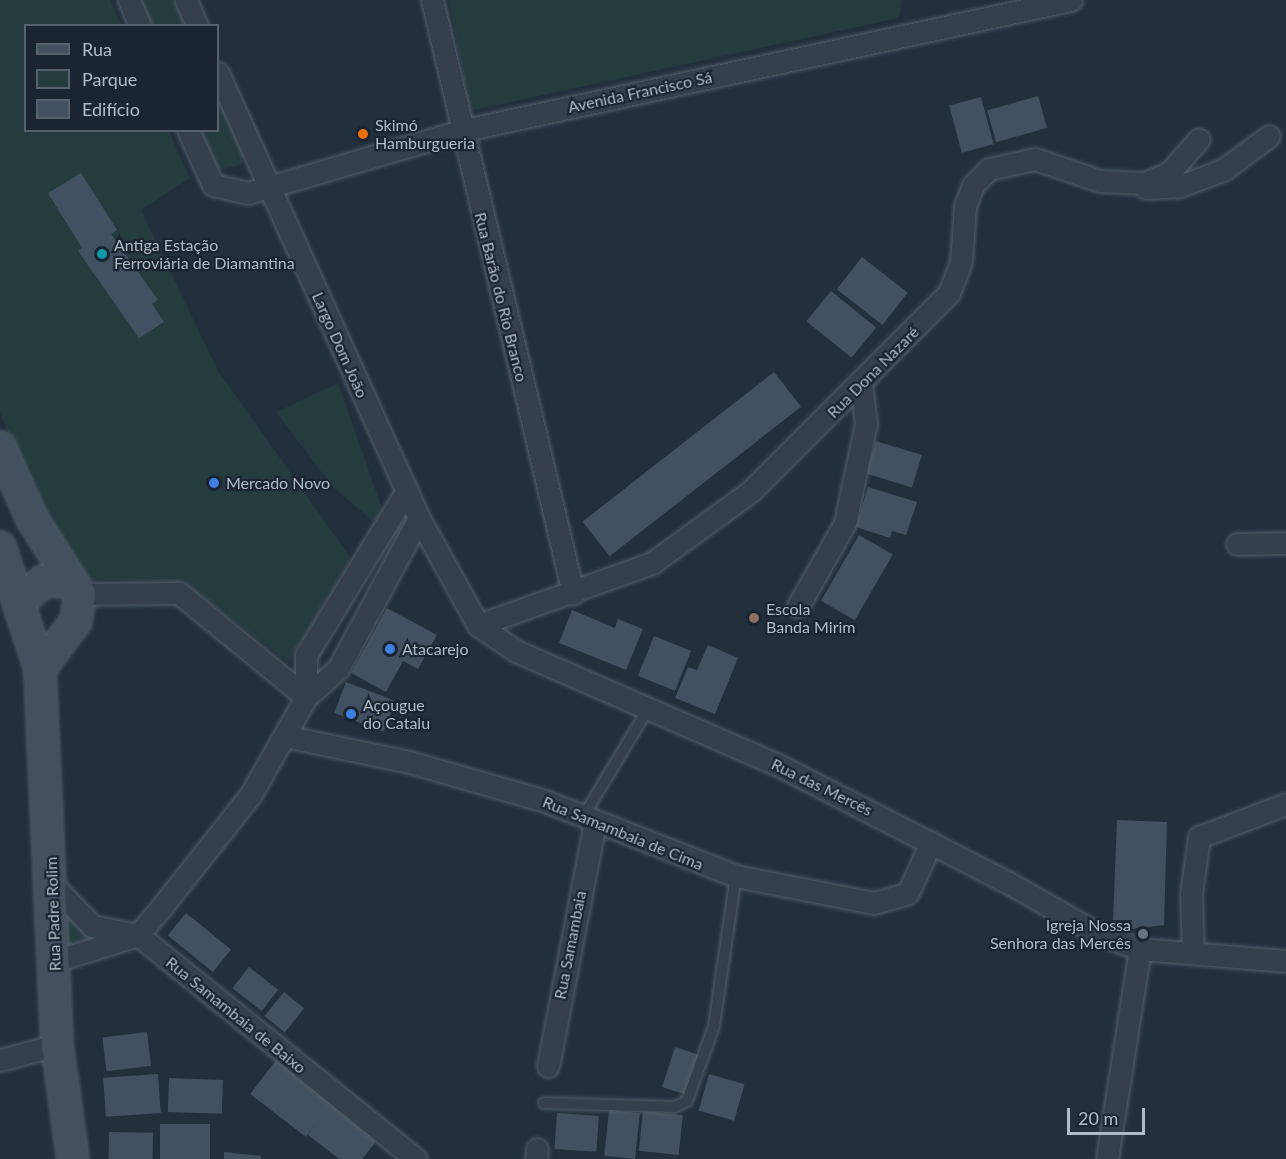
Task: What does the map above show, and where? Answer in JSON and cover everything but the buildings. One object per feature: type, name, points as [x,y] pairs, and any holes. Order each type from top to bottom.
[{"type":"street","points":[[129,0],[139,24]]},
{"type":"street","points":[[186,0],[196,24]]},
{"type":"street","name":"Rua Barão do Rio Branco","points":[[432,0],[460,131],[573,593]]},
{"type":"street","name":"Avenida Francisco Sá","points":[[189,132],[213,184],[248,193],[460,131],[1071,0]]},
{"type":"street","name":"Largo Dom João","points":[[219,75],[419,518]]},
{"type":"street","name":"Rua Dona Nazaré","points":[[478,626],[652,563],[705,529],[773,471],[949,293],[961,262],[965,206],[973,185],[988,169],[1035,159],[1125,186],[1180,186],[1223,170],[1269,136]]},
{"type":"street","points":[[1125,186],[1169,173],[1199,139]]},
{"type":"street","points":[[798,606],[848,515],[866,423],[861,382]]},
{"type":"street","points":[[0,447],[15,488],[76,588],[76,621],[40,669]]},
{"type":"street","points":[[306,697],[306,655],[407,490]]},
{"type":"street","points":[[55,961],[138,935],[251,794],[306,697],[338,669],[419,518]]},
{"type":"street","name":"Rua das Mercês","points":[[419,518],[478,626],[516,651],[649,707],[931,842],[1098,934],[1140,949],[1286,961]]},
{"type":"street","points":[[1237,544],[1286,543]]},
{"type":"street","name":"Rua Padre Rolim","points":[[0,547],[40,669],[53,885],[57,1045],[74,1159]]},
{"type":"street","points":[[20,603],[43,581],[76,588],[179,593],[306,697]]},
{"type":"street","name":"Rua Samambaia de Cima","points":[[284,736],[441,771],[589,821],[736,876],[874,903],[895,900],[913,885],[931,842]]},
{"type":"street","points":[[1193,953],[1191,894],[1198,837],[1286,804]]},
{"type":"street","name":"Rua Samambaia","points":[[548,1066],[589,821]]},
{"type":"street","name":"Rua Samambaia de Baixo","points":[[53,885],[92,926],[138,935],[397,1153],[416,1159]]},
{"type":"street","points":[[1107,1159],[1140,949]]},
{"type":"street","points":[[0,1060],[57,1045]]},
{"type":"lane","points":[[589,821],[649,707]]},
{"type":"lane","points":[[544,1102],[675,1107],[687,1101],[714,1026],[736,876]]},
{"type":"green space","points":[[0,0],[110,0],[122,24],[24,24],[24,132],[169,132],[190,178],[141,210],[218,371],[351,558],[288,662],[184,582],[83,579],[34,503],[0,412]]},
{"type":"green space","points":[[140,0],[174,0],[186,24],[152,24]]},
{"type":"green space","points":[[449,0],[902,0],[899,18],[470,111]]},
{"type":"green space","points":[[219,97],[246,157],[240,165],[218,170],[200,132],[219,132]]},
{"type":"green space","points":[[338,383],[383,511],[373,521],[332,486],[276,412]]},
{"type":"green space","points":[[67,905],[105,942],[67,953]]},
{"type":"place","name":"Skimó Hamburgueria","points":[[363,134]]},
{"type":"place","name":"Antiga Estação Ferroviária de Diamantina","points":[[102,254]]},
{"type":"place","name":"Mercado Novo","points":[[214,483]]},
{"type":"place","name":"Escola Banda Mirim","points":[[754,618]]},
{"type":"place","name":"Atacarejo","points":[[390,649]]},
{"type":"place","name":"Açougue do Catalu","points":[[351,714]]},
{"type":"place","name":"Igreja Nossa Senhora das Mercês","points":[[1143,934]]}]
